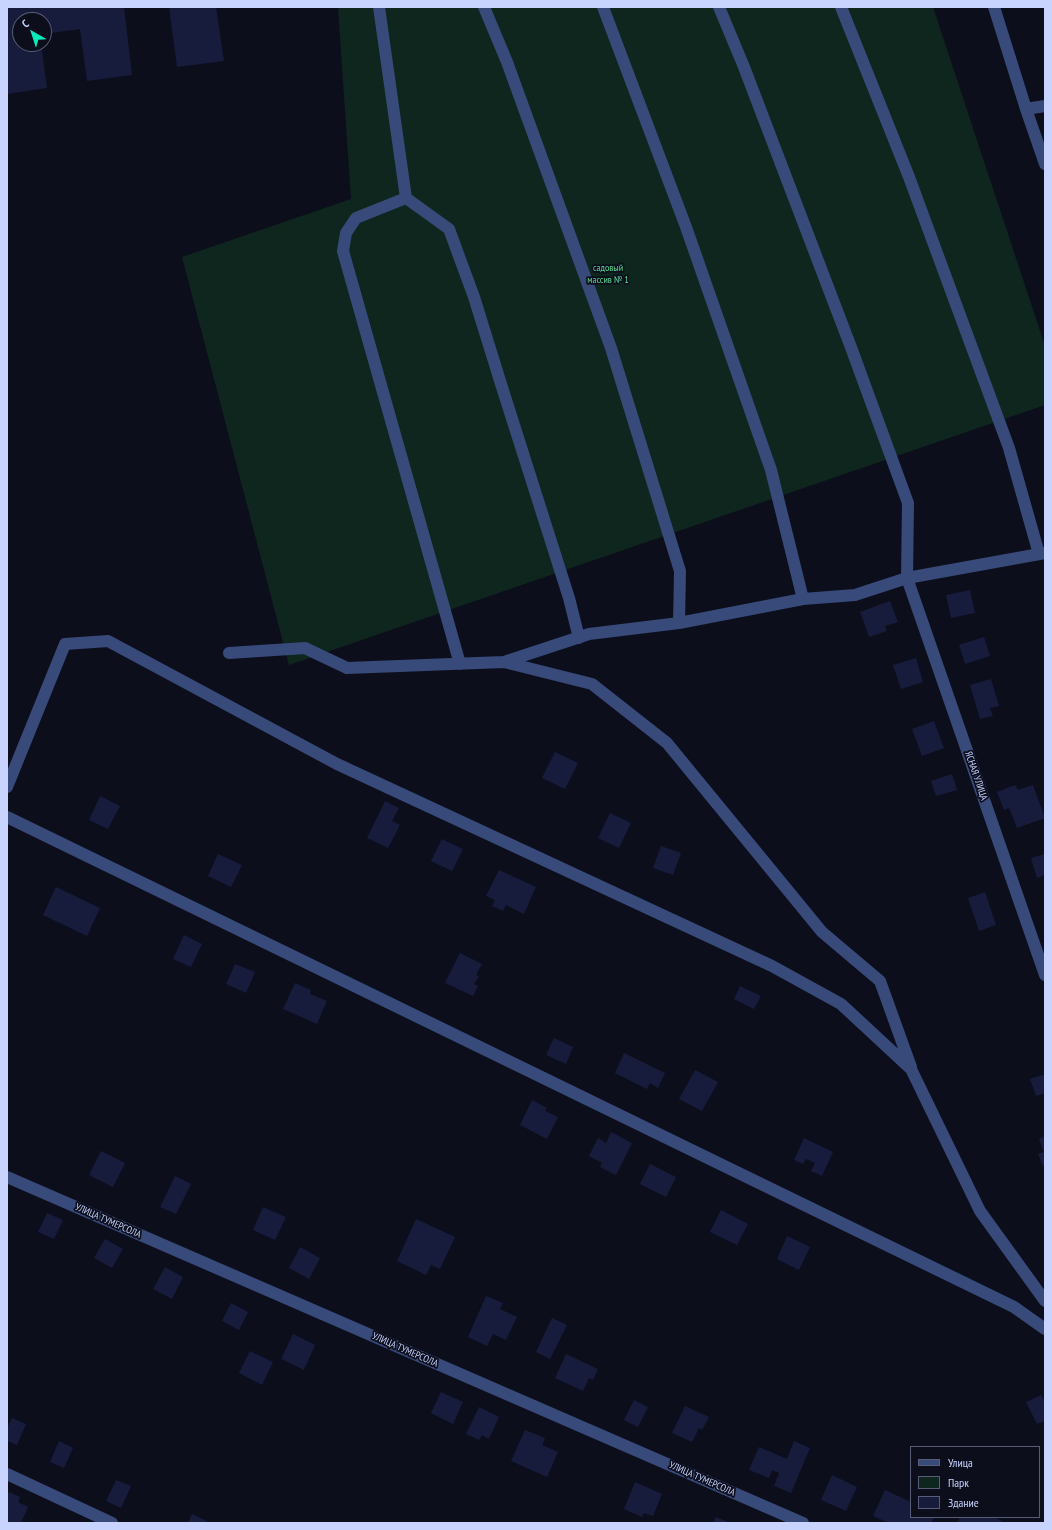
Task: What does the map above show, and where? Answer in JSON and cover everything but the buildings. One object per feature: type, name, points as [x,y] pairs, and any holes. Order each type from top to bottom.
[{"type":"street","points":[[379,7],[406,198],[450,228],[474,297],[569,598],[579,638]]},
{"type":"street","points":[[484,7],[507,62],[611,348],[680,572],[679,623]]},
{"type":"street","points":[[603,7],[686,227],[770,470],[803,599]]},
{"type":"street","name":"ЯСНАЯ УЛИЦА","points":[[719,7],[744,67],[852,350],[908,503],[907,578],[1045,974]]},
{"type":"street","points":[[229,653],[305,648],[347,668],[504,662],[589,634],[679,623],[803,599],[855,595],[907,578],[1042,554],[1009,448],[910,177],[841,7]]},
{"type":"street","points":[[994,7],[1045,164]]},
{"type":"street","points":[[1026,109],[1045,106]]},
{"type":"street","points":[[406,198],[356,218],[346,233],[343,251],[460,664]]},
{"type":"street","points":[[7,788],[66,644],[108,642],[336,764],[772,966],[841,1004],[911,1069]]},
{"type":"street","points":[[504,662],[592,684],[667,743],[822,932],[880,981],[911,1069],[980,1211],[1045,1301]]},
{"type":"street","points":[[7,816],[1014,1307],[1045,1329]]},
{"type":"street","name":"УЛИЦА ТУМЕРСОЛА","points":[[7,1177],[803,1523]]},
{"type":"street","points":[[7,1474],[112,1523]]},
{"type":"green space","name":"садовый массив № 1","points":[[338,7],[933,7],[1045,346],[1045,405],[289,665],[182,257],[351,199]]}]
